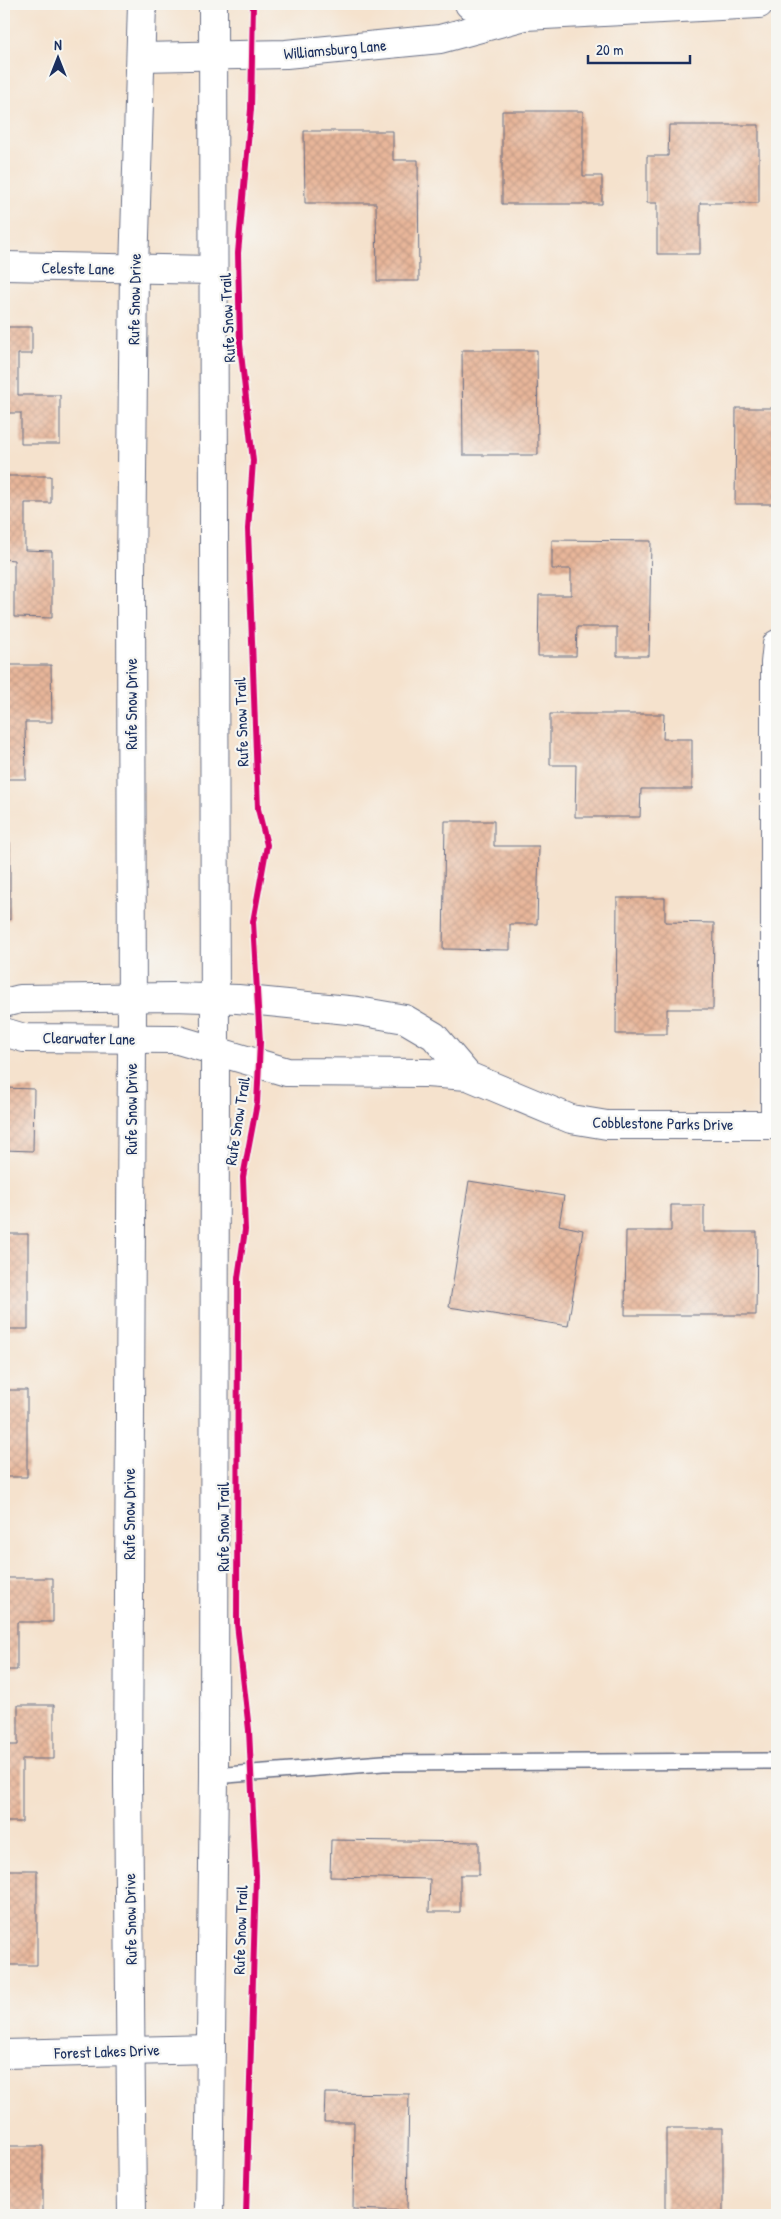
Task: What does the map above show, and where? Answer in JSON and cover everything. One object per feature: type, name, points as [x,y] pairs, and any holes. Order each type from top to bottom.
[{"type":"main road","name":"Rufe Snow Drive","points":[[132,2215],[128,1780],[132,1039],[131,566],[134,268],[142,4]]},
{"type":"main road","points":[[209,2215],[214,1776],[213,4]]},
{"type":"main road","name":"Williamsburg Lane","points":[[469,4],[525,16]]},
{"type":"main road","name":"Williamsburg Lane","points":[[141,58],[286,54],[440,39],[525,16],[759,4]]},
{"type":"main road","name":"Celeste Lane","points":[[4,266],[213,270]]},
{"type":"main road","points":[[776,1126],[774,663],[777,644]]},
{"type":"main road","points":[[4,1003],[20,999],[132,998]]},
{"type":"main road","name":"Cobblestone Parks Drive","points":[[132,998],[215,999],[358,1011],[405,1019],[434,1036],[468,1076]]},
{"type":"main road","name":"Clearwater Lane","points":[[4,1032],[24,1038],[176,1039]]},
{"type":"main road","name":"Cobblestone Parks Drive","points":[[176,1039],[287,1072],[426,1073],[468,1076],[572,1119],[607,1125],[776,1126]]},
{"type":"main road","name":"Forest Lakes Drive","points":[[4,2054],[211,2049]]},
{"type":"lane","points":[[214,1776],[383,1763],[777,1761]]},
{"type":"building","points":[[502,111],[583,111],[583,176],[602,176],[602,204],[502,204]]},
{"type":"building","points":[[669,125],[759,125],[759,203],[700,203],[700,254],[657,254],[657,203],[647,203],[647,156],[668,156]]},
{"type":"building","points":[[304,131],[393,131],[393,160],[418,160],[419,281],[377,281],[376,203],[305,203]]},
{"type":"building","points":[[4,327],[32,327],[32,354],[18,354],[18,395],[60,395],[60,444],[21,444],[21,413],[4,413]]},
{"type":"building","points":[[462,350],[537,350],[538,455],[463,455]]},
{"type":"building","points":[[736,408],[777,408],[777,504],[735,504]]},
{"type":"building","points":[[4,476],[51,476],[51,503],[25,503],[25,550],[52,551],[52,618],[14,617],[14,560],[4,559]]},
{"type":"building","points":[[552,540],[651,541],[649,656],[617,656],[617,627],[577,627],[576,656],[538,656],[539,595],[571,595],[571,569],[552,569]]},
{"type":"building","points":[[4,665],[51,665],[52,722],[25,722],[26,779],[4,779]]},
{"type":"building","points":[[550,714],[664,714],[663,739],[692,739],[692,789],[641,789],[640,817],[575,817],[576,765],[550,765]]},
{"type":"building","points":[[445,821],[494,821],[494,846],[539,846],[537,924],[510,924],[510,950],[443,949]]},
{"type":"building","points":[[4,842],[10,842],[10,920],[4,920]]},
{"type":"building","points":[[617,898],[665,898],[665,922],[714,923],[713,1009],[667,1009],[667,1034],[616,1034]]},
{"type":"building","points":[[4,1088],[34,1089],[33,1151],[4,1150]]},
{"type":"building","points":[[469,1181],[564,1196],[559,1225],[583,1230],[568,1326],[449,1307]]},
{"type":"building","points":[[671,1205],[704,1205],[704,1232],[757,1232],[756,1315],[625,1315],[626,1231],[671,1231]]},
{"type":"building","points":[[4,1234],[28,1234],[28,1329],[4,1329]]},
{"type":"building","points":[[4,1390],[27,1390],[27,1477],[4,1477]]},
{"type":"building","points":[[4,1578],[53,1578],[53,1622],[17,1622],[17,1670],[4,1670]]},
{"type":"building","points":[[18,1705],[54,1705],[54,1759],[22,1759],[22,1822],[4,1822],[4,1745],[18,1745]]},
{"type":"building","points":[[331,1840],[479,1842],[479,1875],[460,1875],[460,1912],[429,1912],[430,1879],[330,1877]]},
{"type":"building","points":[[4,1870],[37,1870],[37,1965],[4,1965]]},
{"type":"building","points":[[325,2093],[409,2094],[407,2211],[353,2209],[354,2122],[324,2122]]},
{"type":"building","points":[[666,2128],[723,2128],[723,2215],[666,2215]]},
{"type":"building","points":[[4,2146],[43,2146],[43,2215],[4,2215]]},
{"type":"cycle path","name":"Rufe Snow Trail","points":[[246,2215],[256,1876],[249,1730],[237,1624],[238,1278],[245,1230],[243,1177],[257,1103],[260,1042],[253,922],[267,845],[258,809],[248,529],[253,461],[240,344],[238,253],[251,109],[253,4]]}]
